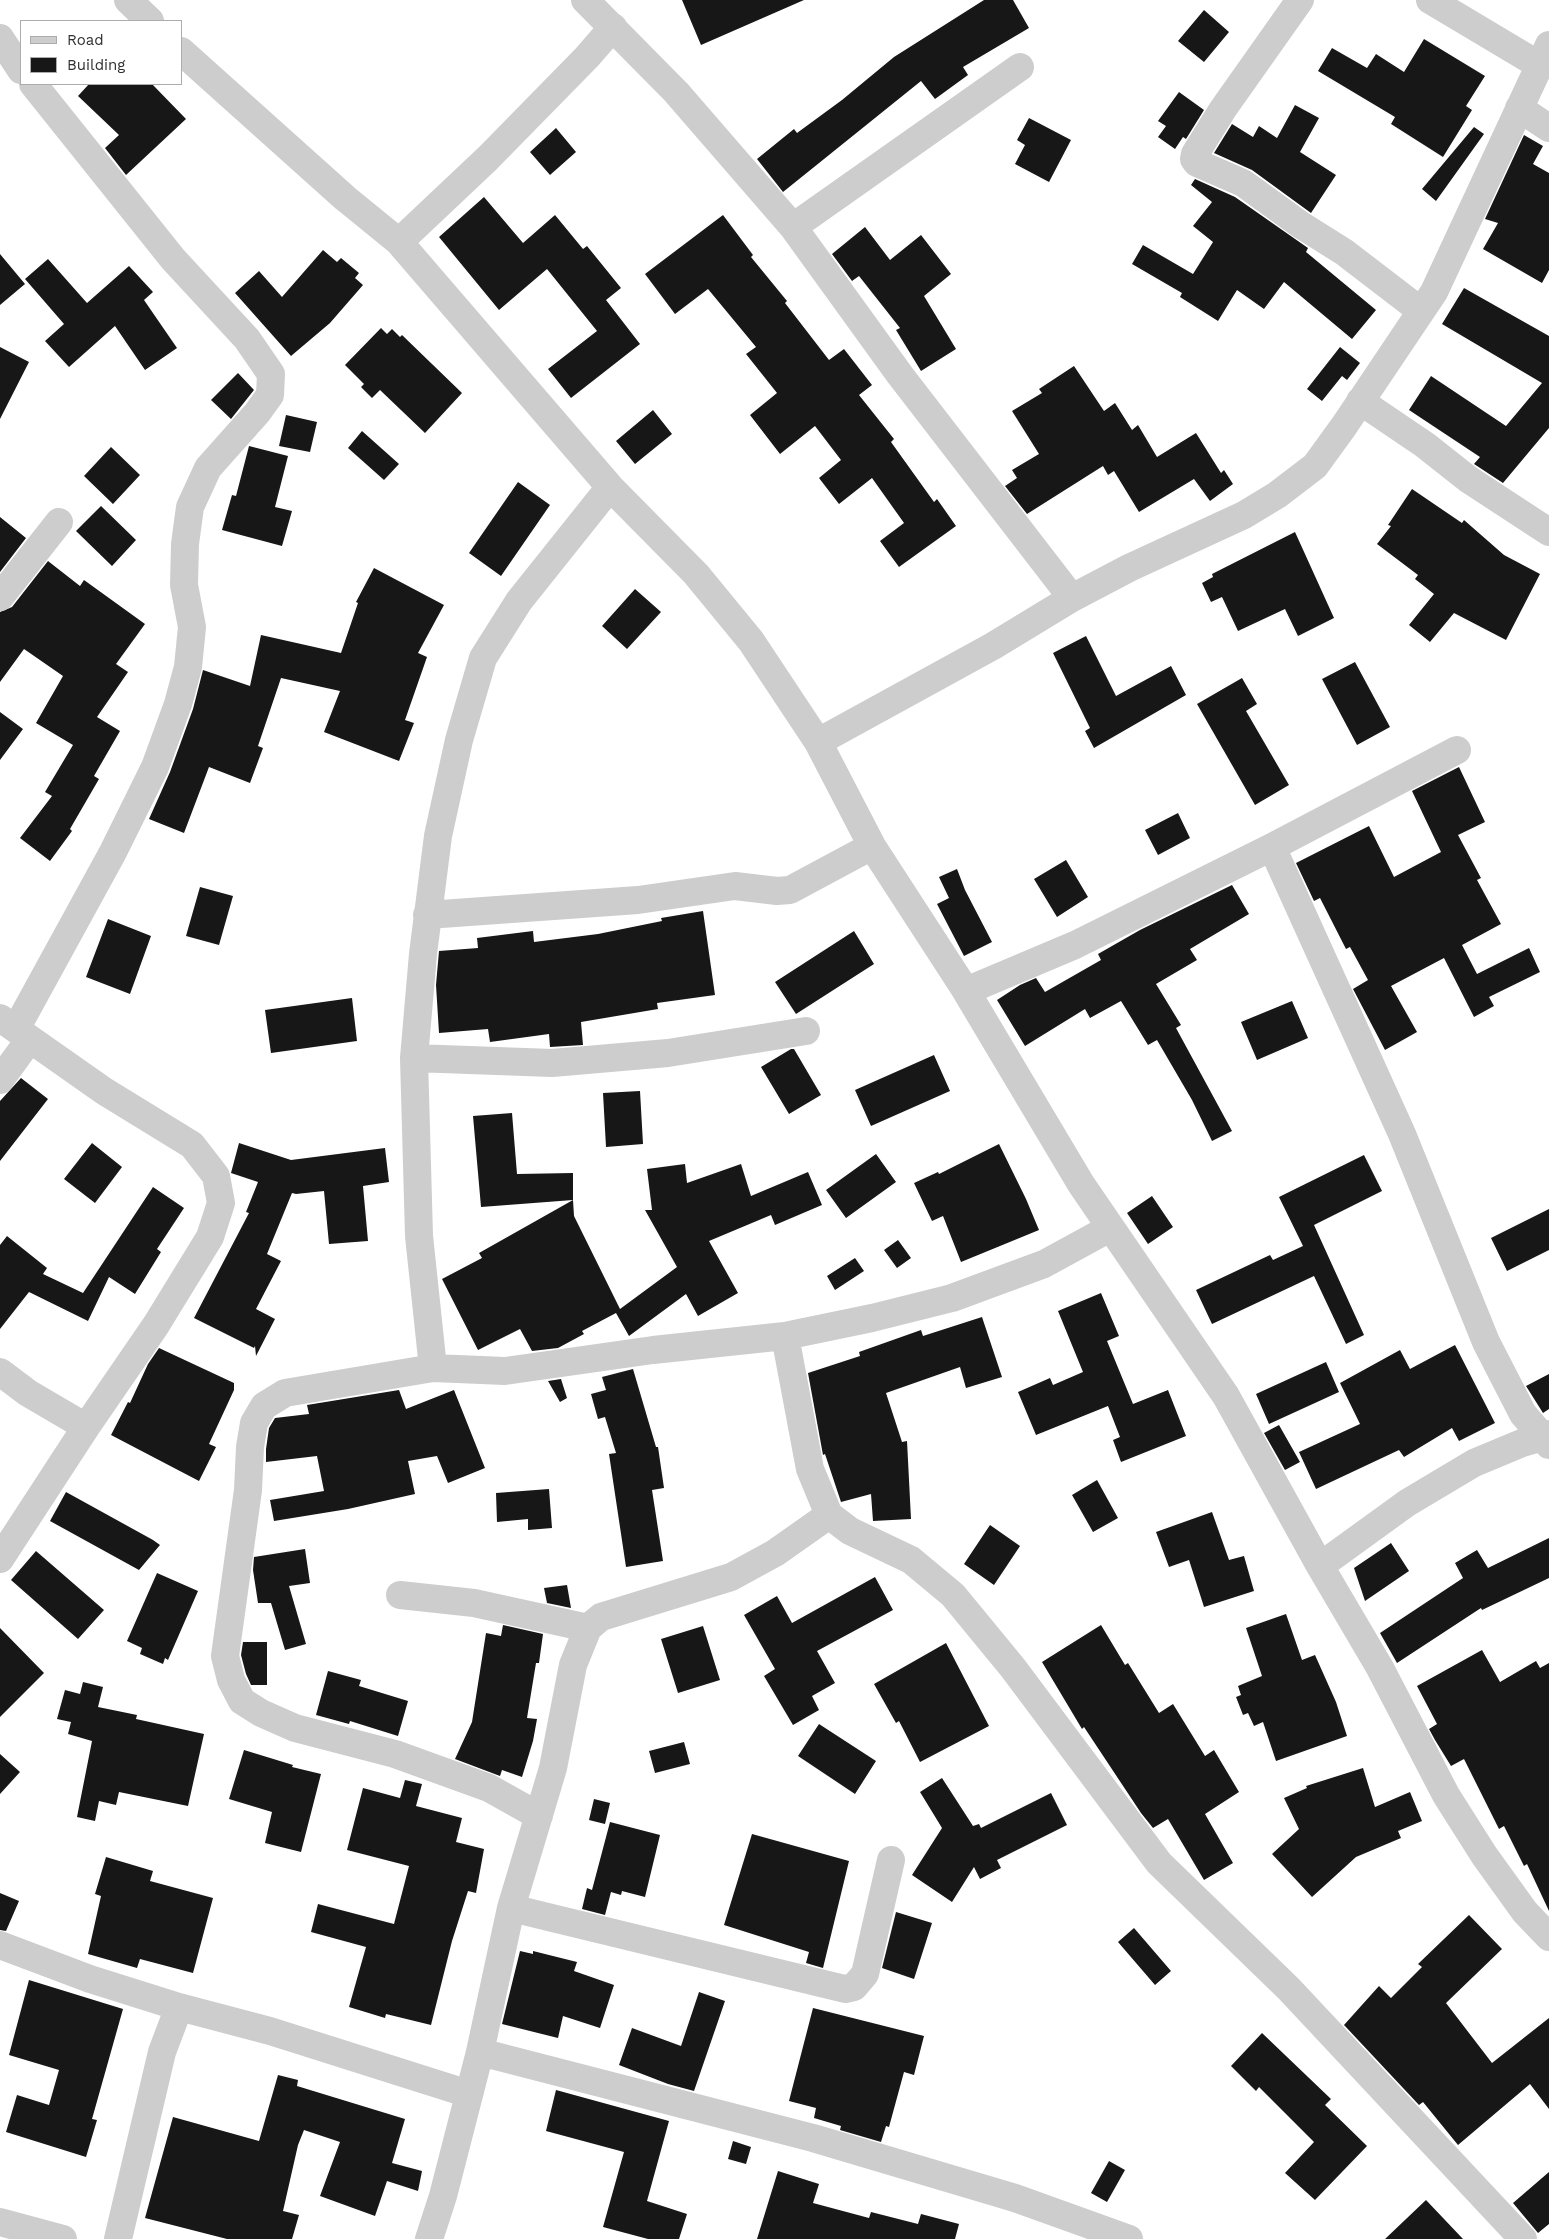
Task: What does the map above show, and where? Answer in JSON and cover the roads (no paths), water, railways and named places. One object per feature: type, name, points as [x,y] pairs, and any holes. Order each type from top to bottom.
[{"type":"street","points":[[128,0],[149,20]]},
{"type":"street","points":[[584,0],[676,92],[792,227],[900,375],[1072,598]]},
{"type":"street","points":[[1300,0],[1223,109],[1195,154],[1194,159],[1197,163],[1243,183],[1301,225],[1344,252],[1421,311]]},
{"type":"street","points":[[818,742],[993,646],[1072,598],[1129,568],[1244,514],[1277,495],[1315,466],[1434,292],[1544,55],[1430,0]]},
{"type":"street","points":[[399,242],[488,158],[588,57],[613,27]]},
{"type":"street","points":[[0,38],[20,68]]},
{"type":"street","points":[[182,52],[345,198],[399,242],[610,487],[696,574],[751,641],[818,742],[872,846],[966,991],[1081,1184],[1226,1396],[1320,1566],[1380,1668],[1446,1795],[1484,1855],[1526,1912],[1549,1937]]},
{"type":"street","points":[[792,227],[1020,67]]},
{"type":"street","points":[[0,1080],[15,1029],[112,852],[154,767],[178,704],[188,667],[192,627],[184,576],[185,544],[190,507],[208,468],[257,414],[270,395],[271,374],[247,339],[173,259],[34,85]]},
{"type":"street","points":[[1518,108],[1549,128]]},
{"type":"street","points":[[1360,401],[1425,446],[1468,479],[1549,532]]},
{"type":"street","points":[[434,1368],[419,1236],[414,1058],[427,915],[438,836],[459,740],[483,658],[519,601],[610,487]]},
{"type":"street","points":[[0,597],[59,522]]},
{"type":"street","points":[[966,991],[1075,945],[1457,750]]},
{"type":"street","points":[[427,915],[638,900],[735,886],[777,891],[790,890],[872,846]]},
{"type":"street","points":[[1272,846],[1402,1134],[1486,1342],[1523,1414],[1547,1439],[1474,1463],[1407,1503],[1320,1566]]},
{"type":"street","points":[[0,1559],[190,1272],[210,1237],[221,1203],[216,1176],[192,1145],[104,1091],[15,1029]]},
{"type":"street","points":[[414,1058],[552,1062],[668,1054],[806,1031]]},
{"type":"street","points":[[539,1816],[490,1788],[395,1754],[295,1728],[261,1713],[242,1701],[230,1680],[226,1656],[235,1570],[248,1490],[250,1447],[254,1423],[264,1406],[285,1393],[434,1368],[505,1371],[662,1349],[785,1336],[952,1298],[1044,1264],[1110,1228]]},
{"type":"street","points":[[785,1336],[810,1469],[829,1515],[850,1531],[911,1560],[953,1595],[1014,1668],[1159,1863],[1289,1989],[1523,2239]]},
{"type":"street","points":[[0,1372],[28,1393],[86,1427]]},
{"type":"street","points":[[429,2239],[443,2196],[480,2052],[511,1908],[553,1768],[573,1664],[588,1628],[601,1617],[731,1577],[775,1553],[829,1515]]},
{"type":"street","points":[[400,1595],[502,1608],[588,1628]]},
{"type":"street","points":[[511,1908],[845,1989],[854,1987],[865,1974],[891,1860]]},
{"type":"street","points":[[0,1945],[90,1978],[179,2007],[270,2030],[469,2094]]},
{"type":"street","points":[[118,2239],[162,2052],[179,2007]]},
{"type":"street","points":[[480,2052],[814,2138],[1015,2198],[1129,2239]]},
{"type":"street","points":[[0,2222],[63,2239]]}]
